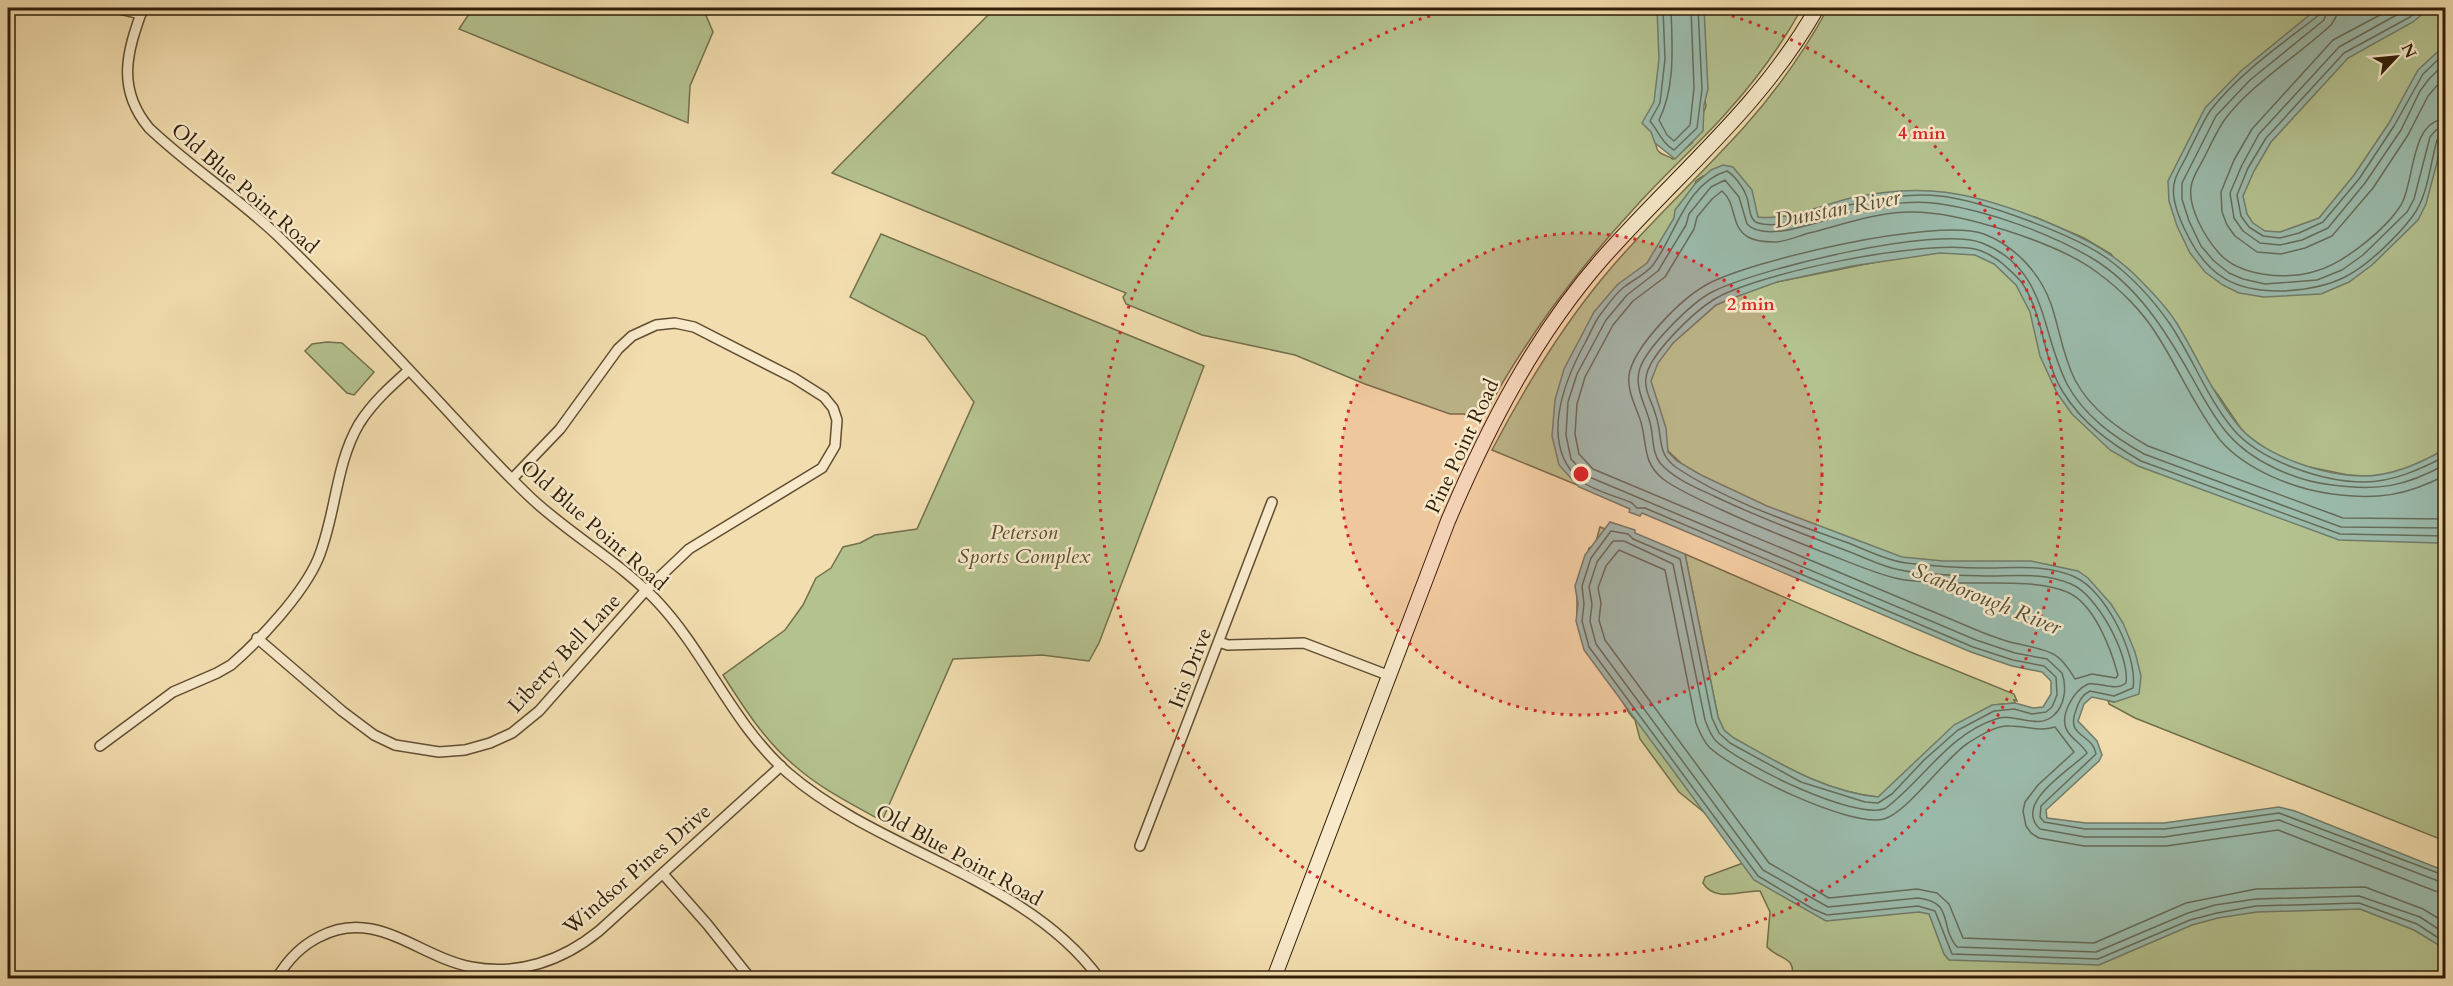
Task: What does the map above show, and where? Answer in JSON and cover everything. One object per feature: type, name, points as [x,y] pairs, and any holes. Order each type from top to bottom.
[{"type":"main road","name":"Pine Point Road","points":[[1274,978],[1448,521],[1476,456],[1523,368],[1577,289],[1624,235],[1760,92],[1817,8]]},
{"type":"street","points":[[116,8],[142,11]]},
{"type":"street","name":"Old Blue Point Road","points":[[142,11],[129,57],[127,76],[132,101],[142,119],[166,143],[275,234],[545,511],[616,564],[646,590],[684,634],[747,729],[781,766],[835,807],[1026,910],[1064,939],[1099,978]]},
{"type":"street","name":"Liberty Bell Lane","points":[[257,638],[342,711],[374,735],[405,748],[439,752],[465,750],[502,739],[539,711],[646,590],[689,549],[822,468],[835,446],[838,425],[833,408],[825,397],[805,383],[705,332],[681,324],[656,325],[632,336],[618,349],[561,429],[512,479]]},
{"type":"street","points":[[100,746],[173,692],[224,669],[257,638],[298,592],[318,559],[343,466],[359,424],[388,390],[409,370]]},
{"type":"street","name":"Iris Drive","points":[[1140,846],[1272,502]]},
{"type":"street","points":[[1219,642],[1228,645],[1304,643],[1390,676]]},
{"type":"street","name":"Windsor Pines Drive","points":[[277,978],[288,962],[312,940],[334,930],[351,926],[370,928],[390,934],[436,955],[471,967],[503,970],[524,968],[568,951],[589,939],[781,766]]},
{"type":"street","points":[[663,874],[750,978]]},
{"type":"street","points":[[524,968],[527,978]]},
{"type":"green space","points":[[473,8],[703,8],[713,32],[690,86],[688,123],[459,29]]},
{"type":"green space","points":[[995,8],[1662,8],[1656,145],[1660,153],[1673,159],[1692,143],[1706,106],[1699,74],[1698,8],[1802,8],[1777,48],[1738,99],[1639,203],[1573,280],[1515,362],[1481,421],[1464,414],[1450,414],[1365,384],[1295,355],[1202,335],[1126,304],[1123,297],[1126,293],[832,173]]},
{"type":"green space","points":[[1828,8],[2325,8],[2236,85],[2233,284],[2445,125],[2445,454],[2426,464],[2383,477],[2348,475],[2285,462],[2244,433],[2111,254],[2084,238],[2035,217],[1769,225],[1703,176],[1696,181],[1587,489],[1492,450],[1532,379],[1577,311],[1627,250],[1757,112],[1790,69]]},
{"type":"green space","points":[[2410,8],[2445,8],[2445,51],[2384,131],[2353,203],[2281,237],[2244,227],[2235,202],[2253,164],[2310,87]]},
{"type":"green space","name":"Peterson Sports Complex","points":[[881,234],[1204,366],[1099,643],[1089,661],[1042,655],[953,659],[882,821],[826,789],[784,756],[756,724],[723,675],[785,630],[803,605],[816,578],[831,568],[843,547],[860,543],[875,535],[917,529],[974,402],[925,336],[850,297]]},
{"type":"green space","points":[[1970,252],[2015,272],[2045,349],[2445,534],[2445,841],[2135,718],[2109,704],[2108,701],[2115,702],[1891,559],[1697,478],[1667,450],[1648,377],[1649,368],[1675,341],[1716,305],[1757,286],[1896,258],[1898,254]]},
{"type":"green space","points":[[342,343],[374,372],[354,395],[347,393],[305,351],[312,344]]},
{"type":"green space","points":[[1600,527],[1616,533],[1648,727],[2218,912],[2360,909],[2424,931],[2445,946],[2445,978],[1792,978],[1793,971],[1790,962],[1767,947],[1770,912],[1760,891],[1714,893],[1703,883],[1705,877],[1743,863],[1716,822],[1679,792],[1640,739],[1635,720],[1577,618],[1577,592],[1589,548],[1595,545]]},
{"type":"green space","points":[[1685,554],[1908,651],[2014,694],[2017,701],[1994,705],[1878,797],[1858,794],[1821,783],[1733,738],[1724,730],[1718,717]]},
{"type":"water","points":[[1657,8],[1704,8],[1708,89],[1704,105],[1703,131],[1675,159],[1655,143],[1651,132],[1642,123],[1654,102],[1659,59]]},
{"type":"water","points":[[2318,8],[2430,8],[2413,22],[2348,58],[2271,142],[2243,196],[2247,214],[2253,223],[2265,231],[2280,232],[2319,218],[2354,175],[2389,123],[2418,70],[2445,45],[2445,132],[2426,204],[2418,220],[2372,265],[2349,282],[2321,294],[2264,297],[2239,293],[2205,272],[2190,253],[2177,226],[2169,201],[2168,181],[2205,108],[2241,71]]},
{"type":"water","points":[[1723,165],[1733,167],[1752,190],[1758,217],[1793,215],[1877,193],[1923,190],[1946,192],[1990,202],[2037,218],[2079,237],[2118,260],[2164,306],[2176,322],[2220,400],[2237,424],[2262,446],[2295,462],[2331,472],[2364,476],[2386,474],[2406,468],[2445,449],[2445,542],[2437,543],[2339,540],[2138,466],[2110,450],[2072,414],[2057,393],[2040,356],[2030,312],[2016,285],[1994,264],[1975,255],[1940,253],[1852,266],[1777,282],[1733,298],[1716,305],[1673,343],[1658,363],[1651,381],[1666,428],[1668,452],[1677,461],[1701,475],[1767,506],[1902,557],[1943,561],[2031,561],[2078,571],[2088,578],[2111,604],[2123,623],[2135,652],[2141,676],[2139,694],[2115,702],[2092,697],[2084,704],[2078,721],[2097,741],[2102,755],[2099,761],[2046,810],[2047,818],[2086,823],[2164,823],[2279,807],[2295,811],[2445,871],[2445,956],[2437,944],[2414,930],[2360,909],[2257,912],[2218,918],[2192,925],[2099,965],[1949,960],[1944,954],[1929,914],[1919,912],[1826,921],[1754,880],[1584,650],[1576,621],[1578,604],[1575,586],[1585,555],[1610,522],[1635,530],[1635,533],[1685,554],[1718,717],[1724,730],[1768,757],[1821,783],[1858,794],[1878,797],[1954,725],[1992,705],[2015,703],[2033,708],[2043,707],[2051,694],[2051,681],[2042,672],[2012,666],[1971,652],[1642,513],[1640,516],[1629,512],[1630,509],[1579,487],[1559,465],[1552,436],[1555,400],[1564,369],[1594,312],[1617,285],[1647,263],[1674,218],[1675,210],[1695,184],[1711,170]]},
{"type":"water label","name":"Dunstan River","points":[[1837,208]]},
{"type":"water label","name":"Scarborough River","points":[[1987,598]]}]
